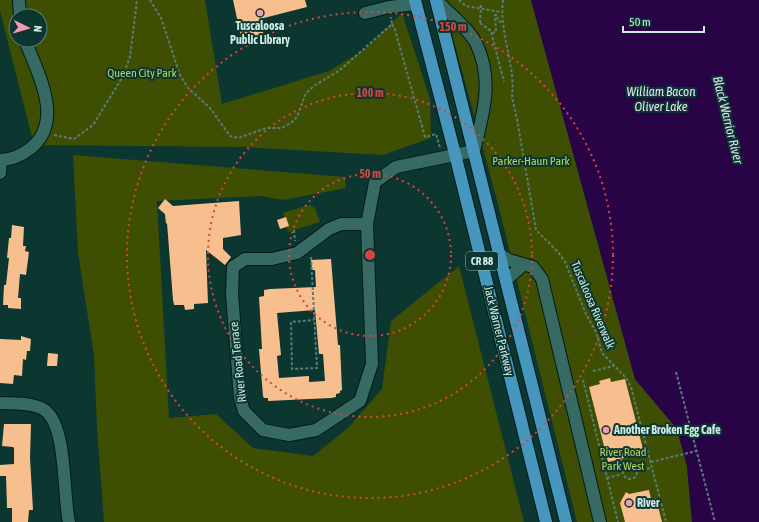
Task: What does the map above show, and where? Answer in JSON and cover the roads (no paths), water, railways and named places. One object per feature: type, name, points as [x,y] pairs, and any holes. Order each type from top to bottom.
[{"type":"main road","name":"Jack Warner Parkway","points":[[436,0],[566,522]]},
{"type":"main road","name":"Jack Warner Parkway","points":[[416,2],[546,522]]},
{"type":"street","points":[[436,0],[475,42],[482,61],[487,85],[484,111],[474,151]]},
{"type":"street","points":[[365,13],[416,2]]},
{"type":"street","points":[[0,173],[1,161],[22,155],[34,145],[43,132],[47,120],[45,93],[28,48]]},
{"type":"street","name":"River Road Terrace","points":[[367,224],[341,224],[329,229],[297,253],[272,259],[245,259],[233,267],[232,294],[240,398],[244,411],[263,430],[289,435],[316,430],[360,401],[372,364],[367,224],[376,182],[396,167],[474,151]]},
{"type":"street","points":[[499,254],[523,266],[533,267],[542,279],[600,522]]},
{"type":"street","points":[[506,280],[523,266]]},
{"type":"street","points":[[0,403],[34,406],[47,412],[55,423],[69,522]]},
{"type":"water","name":"William Bacon Oliver Lake","points":[[531,0],[759,0],[759,522],[692,522],[687,466],[677,429],[635,379]]},
{"type":"place","name":"Tuscaloosa Public Library","points":[[260,13]]},
{"type":"place","name":"Another Broken Egg Cafe","points":[[606,430]]},
{"type":"place","name":"River","points":[[629,503]]},
{"type":"park label","name":"Queen City Park","points":[[142,73]]},
{"type":"park label","name":"Parker-Haun Park","points":[[531,161]]},
{"type":"park label","name":"River Road Park West","points":[[623,459]]},
{"type":"water label","name":"Black Warrior River","points":[[728,120]]}]
